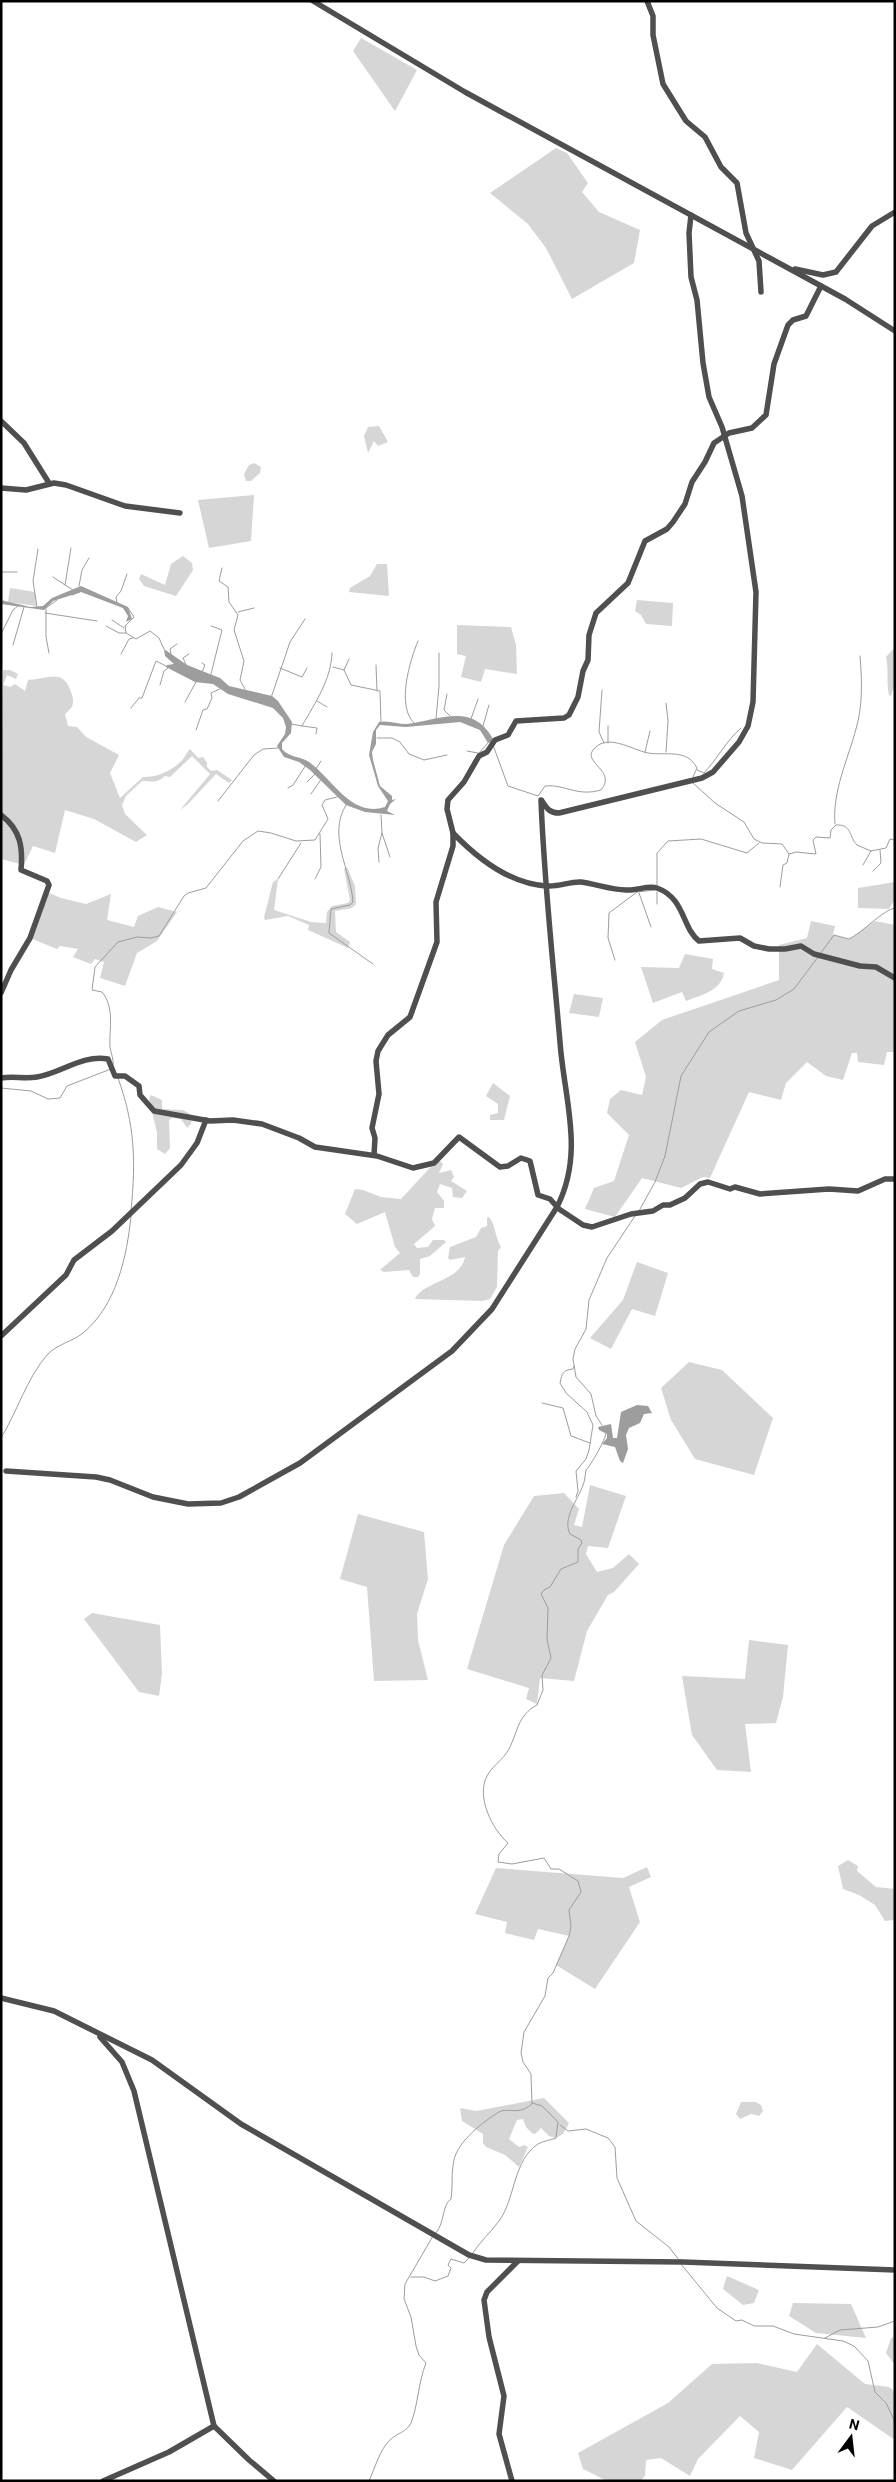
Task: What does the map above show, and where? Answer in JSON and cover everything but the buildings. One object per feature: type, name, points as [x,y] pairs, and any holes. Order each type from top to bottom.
[{"type":"street","points":[[313,1],[465,92],[821,286],[895,331]]},
{"type":"street","points":[[647,1],[653,16],[653,35],[664,84],[686,121],[705,137],[721,167],[736,183],[743,223],[759,261],[761,292]]},
{"type":"street","points":[[788,268],[831,274],[841,267],[872,226],[895,212]]},
{"type":"street","points":[[6,1471],[96,1477],[110,1480],[152,1497],[188,1504],[221,1503],[239,1497],[300,1464],[452,1351],[492,1309],[557,1207],[564,1192],[572,1126],[562,1066],[546,886],[541,800],[547,809],[553,813],[559,813],[702,778],[713,772],[739,742],[748,726],[753,702],[756,592],[742,496],[724,436],[709,397],[703,363],[697,300],[691,278],[689,234],[691,215]]},
{"type":"street","points":[[374,1156],[375,1138],[372,1128],[379,1094],[376,1061],[378,1051],[388,1035],[410,1017],[418,988],[429,967],[438,935],[436,902],[453,846],[453,833],[448,815],[448,800],[491,743],[495,740],[506,738],[516,720],[564,718],[570,715],[578,697],[583,671],[588,660],[589,635],[596,613],[628,583],[645,541],[667,529],[672,522],[684,504],[692,482],[705,462],[714,442],[724,436],[752,428],[766,415],[774,364],[788,325],[793,320],[806,316],[821,286]]},
{"type":"street","points":[[1,422],[24,442],[49,483]]},
{"type":"street","points":[[1,488],[26,490],[49,483],[66,486],[125,506],[180,513]]},
{"type":"street","points":[[1,815],[13,826],[22,848],[21,870],[47,881],[49,885],[30,938],[11,970],[1,993]]},
{"type":"street","points":[[453,833],[473,853],[508,876],[546,886],[580,882],[628,890],[658,889],[674,900],[685,916],[695,938],[699,941],[740,938],[754,946],[769,949],[785,950],[801,946],[814,954],[860,966],[876,967],[895,978]]},
{"type":"street","points":[[1,1078],[37,1077],[79,1061],[87,1062],[101,1057],[108,1058],[115,1076],[125,1076],[139,1086],[140,1094],[154,1111],[206,1120],[233,1120],[262,1124],[299,1138],[320,1149],[374,1156],[413,1168],[430,1165],[444,1155],[456,1138],[459,1137],[500,1167],[508,1166],[521,1158],[530,1161],[538,1195],[550,1199],[557,1207],[583,1225],[592,1227],[631,1214],[653,1212],[663,1205],[670,1205],[685,1198],[695,1187],[708,1182],[730,1189],[735,1187],[766,1194],[777,1191],[812,1192],[830,1189],[858,1191],[885,1180],[895,1179]]},
{"type":"street","points":[[1,1336],[66,1275],[74,1260],[112,1231],[181,1165],[197,1143],[206,1120]]},
{"type":"street","points":[[1,1998],[54,2011],[152,2060],[242,2124],[469,2255],[486,2260],[683,2262],[895,2270]]},
{"type":"street","points":[[97,2033],[122,2062],[134,2091],[214,2426],[274,2481]]},
{"type":"street","points":[[512,2481],[499,2434],[504,2396],[489,2336],[484,2300],[487,2292],[518,2261]]},
{"type":"street","points":[[103,2481],[169,2452],[214,2426]]},
{"type":"shaded area","points":[[361,38],[417,70],[395,111],[353,51]]},
{"type":"shaded area","points":[[556,148],[567,153],[588,183],[582,192],[599,212],[640,230],[634,263],[572,299],[546,248],[528,224],[490,193]]},
{"type":"shaded area","points":[[379,426],[388,442],[378,446],[374,441],[368,453],[364,436],[368,427]]},
{"type":"shaded area","points":[[254,463],[261,467],[260,473],[251,481],[246,481],[244,474],[249,465]]},
{"type":"shaded area","points":[[254,495],[251,541],[209,548],[198,500]]},
{"type":"shaded area","points":[[183,556],[192,563],[193,570],[176,596],[144,586],[139,579],[141,574],[165,585],[171,564]]},
{"type":"shaded area","points":[[377,564],[387,564],[389,596],[349,592],[350,588],[370,576]]},
{"type":"shaded area","points":[[81,586],[128,607],[132,619],[126,622],[128,616],[123,608],[81,592],[53,601],[44,610],[1,604],[1,600],[30,607],[43,606],[52,598]]},
{"type":"shaded area","points":[[10,588],[35,592],[36,606],[8,602]]},
{"type":"shaded area","points":[[637,600],[673,603],[672,626],[646,624],[641,615],[635,611]]},
{"type":"shaded area","points":[[457,625],[511,627],[516,645],[517,674],[485,669],[481,682],[461,677],[466,656],[457,654]]},
{"type":"shaded area","points":[[895,647],[895,683],[891,696],[888,690],[886,657]]},
{"type":"shaded area","points":[[164,649],[187,665],[220,678],[229,686],[272,696],[278,701],[292,722],[291,733],[282,743],[282,749],[288,754],[309,762],[343,795],[362,807],[373,809],[385,807],[388,801],[378,786],[369,755],[373,732],[379,722],[386,721],[406,724],[442,717],[465,717],[475,720],[485,727],[493,739],[488,743],[480,730],[460,722],[406,727],[380,725],[376,730],[376,744],[372,752],[373,760],[380,786],[392,796],[392,800],[396,799],[390,804],[387,811],[395,815],[365,812],[346,805],[310,770],[299,762],[284,757],[277,746],[285,734],[286,727],[283,718],[273,708],[228,694],[213,684],[195,682],[166,667],[167,665],[174,664],[165,656]]},
{"type":"shaded area","points":[[3,670],[10,670],[18,674],[16,679],[7,675],[3,685],[10,687],[15,684],[25,691],[28,680],[55,677],[65,681],[69,686],[73,701],[71,708],[65,714],[68,726],[77,727],[86,737],[119,755],[110,773],[120,798],[143,777],[159,775],[175,767],[190,749],[198,758],[203,757],[211,771],[217,770],[232,780],[229,783],[216,774],[180,810],[210,774],[192,756],[170,777],[165,776],[154,782],[142,781],[126,796],[122,805],[125,814],[147,835],[136,842],[94,819],[65,810],[55,853],[33,846],[24,865],[1,859]]},
{"type":"shaded area","points":[[347,867],[355,886],[356,904],[352,908],[335,911],[336,932],[350,942],[348,948],[308,930],[309,925],[288,916],[265,920],[264,917],[273,882],[278,879],[274,910],[311,922],[326,923],[327,912],[332,906],[348,903],[350,900],[344,869]]},
{"type":"shaded area","points":[[895,882],[895,899],[889,909],[858,908],[858,888]]},
{"type":"shaded area","points":[[47,892],[61,898],[86,904],[111,894],[107,920],[134,927],[138,916],[158,907],[177,912],[157,941],[137,953],[125,986],[100,978],[104,962],[95,959],[91,964],[73,957],[78,949],[60,946],[57,949],[30,938]]},
{"type":"shaded area","points":[[811,921],[835,926],[833,935],[849,939],[875,921],[895,925],[895,1052],[887,1052],[884,1065],[858,1062],[857,1053],[852,1053],[843,1080],[826,1076],[807,1062],[786,1083],[781,1100],[749,1092],[710,1178],[703,1177],[681,1188],[642,1178],[615,1217],[585,1209],[594,1188],[614,1181],[629,1135],[607,1113],[610,1099],[621,1090],[642,1095],[646,1077],[635,1042],[662,1020],[779,980],[779,945],[807,938]]},
{"type":"shaded area","points":[[685,954],[713,959],[712,969],[724,973],[719,984],[710,991],[686,1001],[682,992],[653,1003],[641,967],[679,968]]},
{"type":"shaded area","points":[[574,994],[603,998],[599,1017],[569,1013]]},
{"type":"shaded area","points":[[493,1083],[510,1096],[504,1120],[490,1120],[490,1115],[498,1113],[498,1104],[486,1096]]},
{"type":"shaded area","points":[[151,1095],[162,1100],[162,1109],[183,1110],[192,1115],[191,1124],[187,1128],[181,1119],[172,1118],[169,1120],[170,1148],[165,1154],[157,1149],[157,1133],[149,1099]]},
{"type":"shaded area","points":[[438,1159],[443,1164],[439,1173],[451,1170],[454,1177],[451,1181],[467,1191],[462,1198],[453,1197],[452,1188],[440,1184],[437,1192],[444,1201],[444,1208],[435,1208],[432,1219],[435,1226],[414,1244],[417,1248],[428,1247],[433,1240],[444,1240],[446,1242],[430,1256],[420,1259],[420,1274],[418,1277],[413,1277],[409,1270],[384,1272],[380,1270],[400,1253],[395,1247],[385,1212],[357,1224],[345,1214],[355,1189],[381,1197],[401,1199]]},
{"type":"shaded area","points":[[489,1217],[501,1247],[498,1251],[497,1287],[490,1299],[482,1301],[415,1299],[419,1293],[449,1276],[462,1265],[465,1257],[450,1260],[448,1258],[450,1247],[476,1237],[481,1228],[487,1226],[487,1218]]},
{"type":"shaded area","points":[[637,1262],[668,1273],[655,1316],[632,1309],[611,1349],[590,1338],[623,1300]]},
{"type":"shaded area","points":[[689,1362],[722,1370],[773,1418],[754,1475],[695,1459],[671,1420],[661,1388]]},
{"type":"shaded area","points":[[637,1405],[648,1406],[652,1413],[644,1414],[640,1423],[629,1428],[626,1435],[628,1449],[623,1463],[620,1461],[615,1447],[602,1444],[607,1438],[607,1434],[599,1430],[598,1427],[611,1424],[613,1438],[617,1438],[621,1412]]},
{"type":"shaded area","points":[[590,1485],[626,1496],[608,1548],[588,1546],[586,1554],[597,1572],[613,1568],[629,1554],[639,1564],[614,1592],[608,1595],[587,1631],[574,1681],[540,1678],[537,1704],[526,1699],[529,1688],[467,1669],[504,1545],[534,1496],[564,1493],[579,1509],[574,1525],[582,1527]]},
{"type":"shaded area","points":[[358,1514],[424,1532],[428,1579],[417,1614],[418,1640],[428,1680],[374,1681],[367,1587],[340,1579]]},
{"type":"shaded area","points":[[92,1613],[160,1625],[162,1674],[159,1696],[139,1692],[84,1619]]},
{"type":"shaded area","points":[[749,1640],[788,1645],[783,1697],[776,1723],[745,1724],[751,1772],[717,1770],[692,1735],[682,1676],[745,1679]]},
{"type":"shaded area","points":[[848,1860],[858,1866],[857,1871],[876,1887],[895,1889],[894,1920],[885,1921],[875,1905],[859,1895],[843,1889],[838,1866]]},
{"type":"shaded area","points":[[647,1867],[651,1877],[629,1887],[640,1922],[595,1989],[556,1965],[569,1936],[538,1929],[534,1940],[505,1933],[507,1922],[475,1914],[496,1868],[623,1878]]},
{"type":"shaded area","points":[[544,2098],[569,2123],[563,2134],[556,2138],[549,2136],[541,2128],[535,2134],[532,2133],[526,2127],[523,2119],[517,2120],[509,2139],[519,2147],[524,2145],[528,2147],[519,2167],[505,2155],[486,2147],[483,2143],[483,2134],[462,2121],[460,2108],[476,2111]]},
{"type":"shaded area","points":[[741,2102],[756,2102],[761,2105],[763,2111],[759,2116],[751,2114],[740,2119],[736,2114]]},
{"type":"shaded area","points":[[727,2276],[759,2290],[754,2303],[743,2305],[723,2289]]},
{"type":"shaded area","points":[[793,2303],[851,2304],[866,2338],[816,2333],[789,2316]]},
{"type":"shaded area","points":[[895,2337],[895,2365],[886,2353],[891,2338]]},
{"type":"shaded area","points":[[817,2344],[865,2384],[889,2387],[895,2392],[895,2440],[847,2407],[792,2470],[754,2458],[759,2432],[740,2416],[698,2459],[690,2476],[661,2458],[646,2460],[645,2476],[640,2481],[607,2481],[583,2469],[578,2453],[668,2403],[712,2364],[757,2363],[797,2372]]},
{"type":"waterway","points":[[71,548],[65,585],[73,590]]},
{"type":"waterway","points":[[37,607],[33,581],[38,549]]},
{"type":"waterway","points":[[79,586],[82,570],[89,558]]},
{"type":"waterway","points":[[222,568],[219,581],[228,587],[229,602],[238,615],[234,630],[244,661],[240,680],[245,689]]},
{"type":"waterway","points":[[1,572],[17,572]]},
{"type":"waterway","points":[[117,603],[116,597],[121,591],[127,574]]},
{"type":"waterway","points":[[53,577],[65,585]]},
{"type":"waterway","points":[[72,595],[80,592]]},
{"type":"waterway","points":[[46,608],[57,600]]},
{"type":"waterway","points":[[1,634],[13,610],[19,605]]},
{"type":"waterway","points":[[13,645],[24,607]]},
{"type":"waterway","points":[[128,608],[134,617],[125,626],[126,633],[136,639],[150,631],[159,638],[164,649]]},
{"type":"waterway","points":[[238,612],[254,608]]},
{"type":"waterway","points":[[46,609],[46,637],[49,653]]},
{"type":"waterway","points":[[45,613],[97,621]]},
{"type":"waterway","points":[[271,698],[290,642],[305,619]]},
{"type":"waterway","points":[[112,620],[124,628]]},
{"type":"waterway","points":[[106,626],[119,633],[126,633]]},
{"type":"waterway","points":[[211,626],[222,630],[211,674]]},
{"type":"waterway","points":[[121,654],[129,639],[133,638]]},
{"type":"waterway","points":[[414,723],[406,706],[405,695],[408,671],[418,641]]},
{"type":"waterway","points":[[171,654],[170,649],[177,644]]},
{"type":"waterway","points":[[291,724],[302,726],[326,681],[332,653]]},
{"type":"waterway","points":[[436,719],[439,653]]},
{"type":"waterway","points":[[187,667],[183,658],[189,654]]},
{"type":"waterway","points":[[835,824],[838,788],[860,711],[860,656]]},
{"type":"waterway","points":[[344,670],[349,659]]},
{"type":"waterway","points":[[131,708],[139,698],[142,698],[156,661],[168,667]]},
{"type":"waterway","points":[[202,663],[205,665],[202,672]]},
{"type":"waterway","points":[[376,665],[377,691]]},
{"type":"waterway","points":[[333,667],[344,670],[351,685],[380,691],[381,722]]},
{"type":"waterway","points":[[160,685],[164,671],[168,668]]},
{"type":"waterway","points":[[280,668],[302,677],[307,668]]},
{"type":"waterway","points":[[185,702],[196,682]]},
{"type":"waterway","points":[[196,730],[203,710],[207,709],[212,698],[211,693],[220,689]]},
{"type":"waterway","points":[[602,690],[599,732],[604,743]]},
{"type":"waterway","points":[[447,694],[444,710],[450,716]]},
{"type":"waterway","points":[[471,719],[478,699]]},
{"type":"waterway","points":[[317,701],[327,707]]},
{"type":"waterway","points":[[666,703],[668,721],[666,752]]},
{"type":"waterway","points":[[483,726],[489,705]]},
{"type":"waterway","points":[[302,726],[317,728],[316,734]]},
{"type":"waterway","points":[[608,726],[608,743]]},
{"type":"waterway","points":[[697,770],[704,773],[741,728]]},
{"type":"waterway","points":[[645,752],[650,731]]},
{"type":"waterway","points":[[377,738],[392,738],[400,742],[409,754],[424,760],[447,755]]},
{"type":"waterway","points":[[493,745],[508,786],[538,796],[545,786],[585,792],[601,790],[605,783],[605,778],[591,755],[593,750],[605,742],[620,744],[648,753],[682,755],[693,762],[697,768],[693,777]]},
{"type":"waterway","points":[[478,754],[488,743]]},
{"type":"waterway","points":[[218,801],[254,755],[263,749],[278,748]]},
{"type":"waterway","points":[[467,751],[478,753]]},
{"type":"waterway","points":[[316,769],[321,761]]},
{"type":"waterway","points":[[288,788],[293,785],[306,765]]},
{"type":"waterway","points":[[307,782],[315,774]]},
{"type":"waterway","points":[[311,794],[322,778]]},
{"type":"waterway","points":[[693,783],[715,803],[744,822],[754,839],[762,843],[782,844],[789,854],[796,852],[816,854],[813,840],[816,837],[830,838],[831,830],[836,825],[841,825],[848,829],[857,845],[871,851],[886,848],[890,839],[895,840]]},
{"type":"waterway","points":[[113,1066],[110,1047],[109,1005],[102,992],[92,990],[95,967],[118,942],[137,937],[151,938],[159,936],[184,896],[206,888],[243,841],[258,831],[296,841],[315,840],[328,819],[322,805],[325,800],[337,797]]},
{"type":"waterway","points":[[346,805],[341,817],[339,841],[353,902],[350,905],[331,909],[329,933],[373,964]]},
{"type":"waterway","points":[[381,815],[382,833],[390,857]]},
{"type":"waterway","points":[[379,862],[378,848],[382,833]]},
{"type":"waterway","points":[[315,879],[321,867],[320,834]]},
{"type":"waterway","points":[[657,885],[657,853],[668,841],[701,839],[747,853],[759,843]]},
{"type":"waterway","points":[[278,879],[301,843]]},
{"type":"waterway","points":[[873,871],[881,863],[880,850]]},
{"type":"waterway","points":[[863,865],[871,851]]},
{"type":"waterway","points":[[780,887],[783,865],[787,863],[789,854]]},
{"type":"waterway","points":[[615,960],[608,938],[609,913],[637,892],[655,890]]},
{"type":"waterway","points":[[657,892],[657,904]]},
{"type":"waterway","points":[[639,893],[651,927]]},
{"type":"waterway","points":[[820,954],[834,935],[849,939],[885,912],[895,908]]},
{"type":"waterway","points":[[639,1211],[655,1182],[665,1156],[681,1076],[709,1032],[739,1011],[776,1000],[794,989],[818,957]]},
{"type":"waterway","points":[[1,1088],[31,1091],[48,1099],[60,1098],[67,1086],[111,1069]]},
{"type":"waterway","points":[[118,1078],[128,1112],[133,1143],[131,1210]]},
{"type":"waterway","points":[[1,1438],[34,1374],[47,1355],[55,1348],[83,1333],[104,1309],[112,1295],[123,1264],[131,1216]]},
{"type":"waterway","points":[[602,1425],[596,1416],[591,1394],[576,1377],[573,1359],[575,1349],[586,1329],[589,1300],[607,1258],[635,1216]]},
{"type":"waterway","points":[[574,1366],[573,1369],[567,1370],[564,1373],[560,1383],[566,1393],[587,1412],[593,1425],[586,1459],[576,1471],[578,1491],[576,1497]]},
{"type":"waterway","points":[[542,1403],[563,1408],[571,1436],[590,1443]]},
{"type":"waterway","points":[[436,2233],[441,2224],[446,2205],[451,2199],[453,2165],[456,2153],[466,2139],[479,2126],[499,2112],[522,2110],[532,2104],[531,2074],[523,2062],[521,2053],[524,2032],[545,1996],[548,1978],[553,1973],[569,1936],[571,1927],[569,1910],[581,1892],[578,1881],[559,1869],[551,1869],[544,1858],[512,1864],[498,1862],[499,1854],[508,1843],[496,1830],[491,1821],[483,1793],[487,1776],[507,1753],[519,1724],[526,1714],[537,1705],[543,1690],[542,1675],[551,1658],[547,1639],[548,1608],[541,1594],[550,1587],[561,1569],[578,1562],[578,1549],[582,1543],[581,1540],[570,1534],[568,1528],[569,1515],[581,1491],[586,1470],[604,1441],[606,1433]]},
{"type":"waterway","points":[[472,2254],[499,2221],[519,2170],[530,2151],[538,2144],[556,2138],[558,2122],[542,2106],[532,2103]]},
{"type":"waterway","points":[[560,2125],[568,2131],[586,2129],[608,2138],[615,2147],[617,2178],[636,2221],[669,2247],[679,2260]]},
{"type":"waterway","points":[[369,2481],[383,2448],[407,2428],[413,2416],[426,2363],[419,2355],[416,2346],[411,2317],[404,2299],[405,2284],[433,2236]]},
{"type":"waterway","points":[[411,2277],[424,2277],[435,2281],[448,2276],[451,2268],[448,2265],[451,2259],[464,2263],[470,2257]]},
{"type":"waterway","points":[[681,2264],[717,2308],[736,2321],[742,2320],[754,2326],[773,2326],[794,2334],[843,2341],[854,2346],[868,2361],[875,2392],[886,2403],[895,2422]]},
{"type":"waterway","points":[[825,2338],[840,2330],[878,2327],[895,2321]]}]
